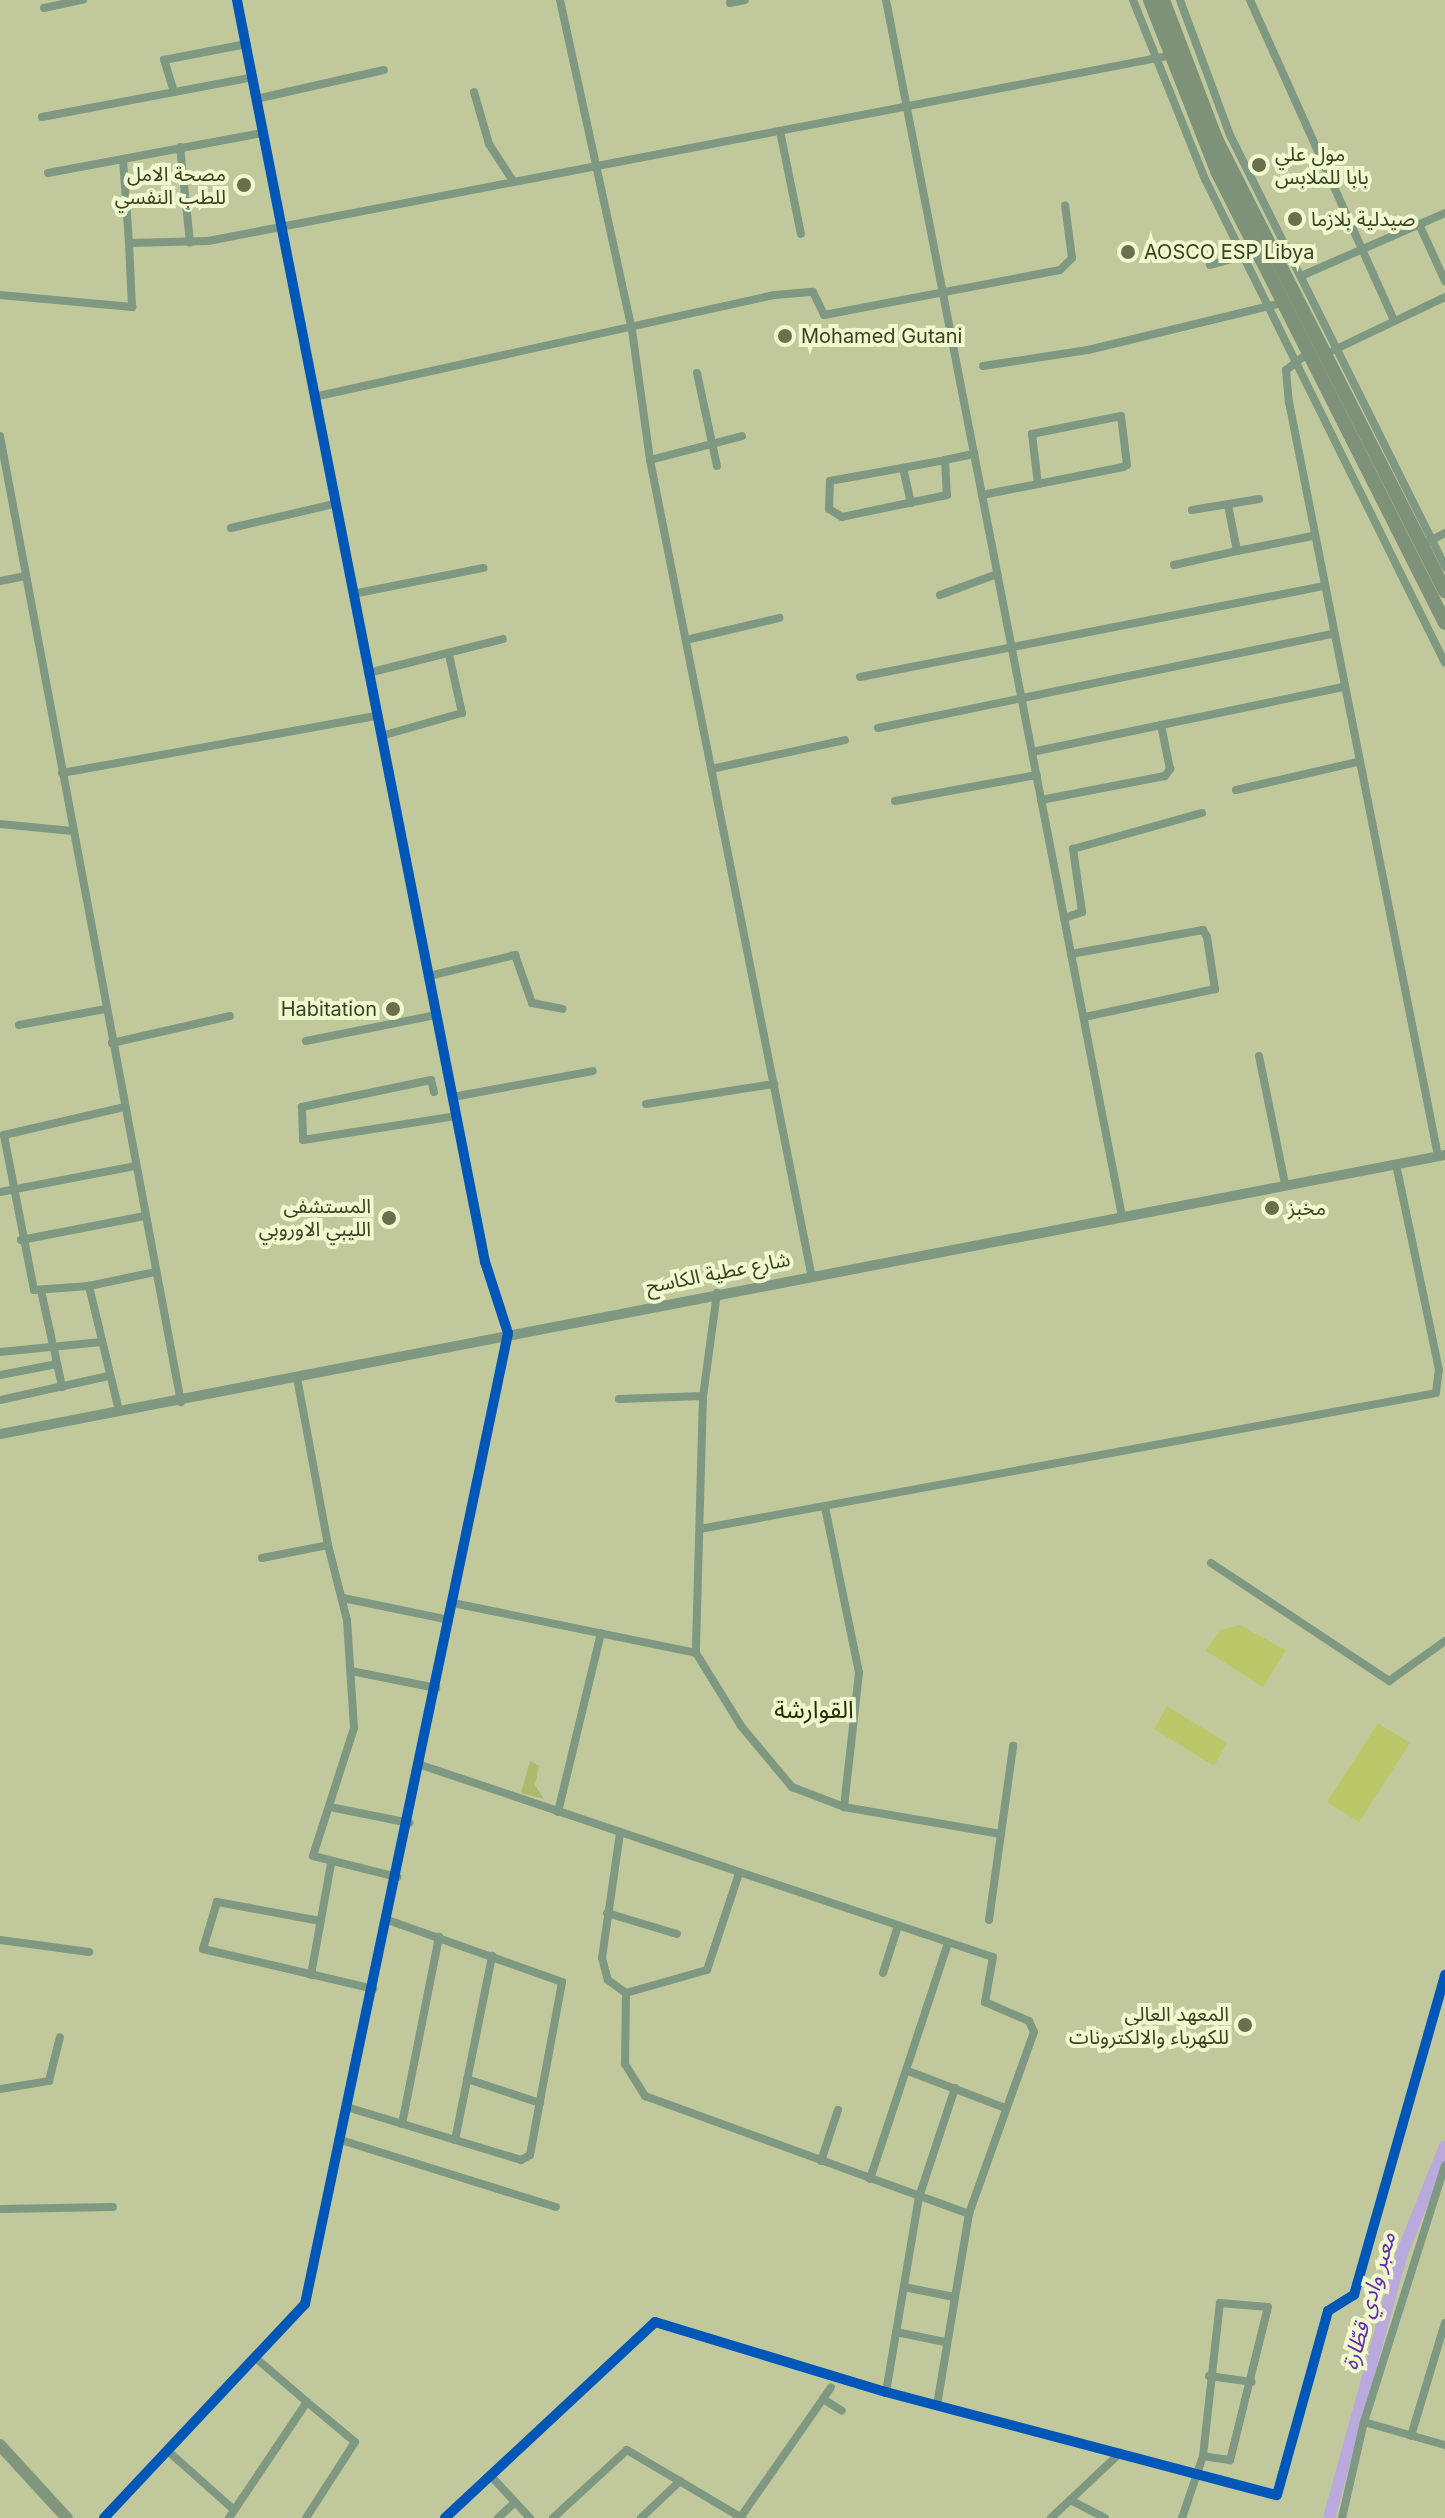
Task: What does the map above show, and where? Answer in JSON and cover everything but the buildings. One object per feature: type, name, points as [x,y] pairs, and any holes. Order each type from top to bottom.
[{"type":"highway","points":[[1150,0],[1210,174],[1228,209],[1265,251],[1277,306],[1301,356],[1445,623]]},
{"type":"highway","points":[[1163,0],[1204,112],[1265,251],[1426,542],[1445,591]]},
{"type":"main road","points":[[0,2445],[67,2518]]},
{"type":"street","points":[[44,8],[83,0]]},
{"type":"street","points":[[104,2518],[258,2360],[305,2304],[344,2141],[508,1333],[436,1015],[279,227],[237,0]]},
{"type":"street","points":[[560,0],[632,330],[650,460],[811,1273]]},
{"type":"street","points":[[730,3],[745,0]]},
{"type":"street","points":[[886,0],[1122,1216]]},
{"type":"street","points":[[1133,0],[1151,60],[1210,174]]},
{"type":"street","points":[[1180,0],[1230,135],[1265,251],[1301,276],[1338,349],[1426,542],[1445,567]]},
{"type":"street","points":[[1250,0],[1360,251],[1394,320]]},
{"type":"street","points":[[174,92],[164,60],[246,44]]},
{"type":"street","points":[[129,243],[190,242],[279,227],[1168,56]]},
{"type":"street","points":[[256,99],[384,70]]},
{"type":"street","points":[[42,117],[253,77]]},
{"type":"street","points":[[474,92],[489,144],[513,181]]},
{"type":"street","points":[[780,131],[801,234]]},
{"type":"street","points":[[48,173],[262,133]]},
{"type":"street","points":[[180,147],[190,242]]},
{"type":"street","points":[[0,295],[132,307],[123,159]]},
{"type":"street","points":[[314,397],[632,330],[775,295],[813,292],[824,315],[944,295],[1067,267],[1072,258],[1065,205]]},
{"type":"street","points":[[1301,276],[1445,213]]},
{"type":"street","points":[[1419,224],[1445,281]]},
{"type":"street","points":[[1210,265],[1265,251]]},
{"type":"street","points":[[1324,356],[1445,297]]},
{"type":"street","points":[[983,366],[1277,306]]},
{"type":"street","points":[[1441,1156],[1357,762],[1313,536],[1285,374],[1301,356],[1445,663]]},
{"type":"street","points":[[697,373],[717,466]]},
{"type":"street","points":[[982,495],[1038,484],[1130,464],[1121,416],[1032,434],[1038,484]]},
{"type":"street","points":[[0,436],[181,1402]]},
{"type":"street","points":[[650,460],[742,436]]},
{"type":"street","points":[[945,460],[951,493],[842,517],[829,509],[827,483],[974,454]]},
{"type":"street","points":[[903,468],[911,503]]},
{"type":"street","points":[[1192,510],[1259,499]]},
{"type":"street","points":[[231,528],[334,504]]},
{"type":"street","points":[[1228,505],[1237,551]]},
{"type":"street","points":[[1426,542],[1445,533]]},
{"type":"street","points":[[1174,565],[1313,536]]},
{"type":"street","points":[[353,594],[483,568]]},
{"type":"street","points":[[940,595],[997,574]]},
{"type":"street","points":[[0,581],[26,576]]},
{"type":"street","points":[[860,677],[1324,586]]},
{"type":"street","points":[[686,640],[779,618]]},
{"type":"street","points":[[878,728],[1333,634]]},
{"type":"street","points":[[368,673],[503,639]]},
{"type":"street","points":[[381,736],[462,713],[449,655]]},
{"type":"street","points":[[1032,752],[1344,687]]},
{"type":"street","points":[[62,773],[377,716]]},
{"type":"street","points":[[1041,800],[1165,776],[1161,725]]},
{"type":"street","points":[[711,769],[845,740]]},
{"type":"street","points":[[1236,790],[1357,762]]},
{"type":"street","points":[[895,801],[1037,775]]},
{"type":"street","points":[[1064,918],[1082,909],[1073,849],[1202,813]]},
{"type":"street","points":[[0,824],[73,831]]},
{"type":"street","points":[[1071,954],[1203,930],[1207,937],[1215,989],[1084,1017]]},
{"type":"street","points":[[429,976],[515,955],[532,1003],[562,1009]]},
{"type":"street","points":[[19,1025],[105,1009]]},
{"type":"street","points":[[306,1041],[436,1015]]},
{"type":"street","points":[[112,1043],[230,1016]]},
{"type":"street","points":[[1259,1056],[1285,1184]]},
{"type":"street","points":[[453,1097],[593,1071]]},
{"type":"street","points":[[434,1092],[431,1080],[302,1107],[303,1140],[457,1116]]},
{"type":"street","points":[[646,1104],[774,1084]]},
{"type":"street","points":[[124,1107],[10,1128],[4,1135],[21,1240],[34,1290],[42,1295],[155,1272]]},
{"type":"street","name":"شارع عطية الكاسح","points":[[0,1434],[181,1402],[811,1273],[1441,1156]]},
{"type":"street","points":[[700,1529],[1436,1393],[1439,1370],[1396,1164]]},
{"type":"street","points":[[0,1192],[135,1166]]},
{"type":"street","points":[[21,1240],[145,1216]]},
{"type":"street","points":[[89,1286],[108,1376],[119,1411]]},
{"type":"street","points":[[717,1293],[703,1396],[696,1653],[781,1778],[844,1807],[1001,1834]]},
{"type":"street","points":[[42,1295],[62,1387]]},
{"type":"street","points":[[0,1352],[102,1342]]},
{"type":"street","points":[[0,1375],[57,1364]]},
{"type":"street","points":[[0,1400],[108,1376]]},
{"type":"street","points":[[297,1377],[328,1545],[343,1598],[354,1728],[313,1854],[331,1864],[397,1877]]},
{"type":"street","points":[[619,1399],[703,1396]]},
{"type":"street","points":[[825,1507],[859,1673],[844,1807]]},
{"type":"street","points":[[262,1558],[328,1545]]},
{"type":"street","points":[[1211,1563],[1389,1681],[1445,1641]]},
{"type":"street","points":[[343,1598],[449,1620]]},
{"type":"street","points":[[453,1603],[696,1653]]},
{"type":"street","points":[[558,1812],[601,1633]]},
{"type":"street","points":[[351,1671],[436,1688]]},
{"type":"street","points":[[989,1920],[1013,1746]]},
{"type":"street","points":[[421,1765],[993,1957],[985,2002],[1032,2026],[969,2214],[945,2342],[937,2406]]},
{"type":"street","points":[[330,1807],[409,1823]]},
{"type":"street","points":[[620,1833],[607,1913],[603,1971],[626,1993],[625,2064],[638,2092],[969,2214]]},
{"type":"street","points":[[311,1975],[331,1864]]},
{"type":"street","points":[[626,1993],[707,1970],[739,1873]]},
{"type":"street","points":[[320,1921],[221,1901],[203,1944],[206,1953],[373,1989]]},
{"type":"street","points":[[607,1913],[677,1934]]},
{"type":"street","points":[[350,2108],[524,2160],[540,2103],[563,1984],[388,1920]]},
{"type":"street","points":[[883,1973],[898,1926]]},
{"type":"street","points":[[402,2124],[439,1937]]},
{"type":"street","points":[[0,1940],[89,1952]]},
{"type":"street","points":[[870,2179],[948,1943]]},
{"type":"street","points":[[455,2140],[492,1956]]},
{"type":"street","points":[[445,2518],[655,2322],[886,2392],[1277,2495],[1328,2311],[1354,2295],[1445,1975]]},
{"type":"street","points":[[0,2089],[49,2081],[60,2037]]},
{"type":"street","points":[[908,2071],[1005,2108]]},
{"type":"street","points":[[467,2079],[540,2103]]},
{"type":"street","points":[[886,2392],[919,2197],[955,2088]]},
{"type":"street","points":[[821,2161],[838,2110]]},
{"type":"street","points":[[344,2141],[556,2207]]},
{"type":"street","points":[[1342,2518],[1364,2422],[1445,2165]]},
{"type":"street","points":[[0,2209],[113,2207]]},
{"type":"street","points":[[904,2287],[954,2297]]},
{"type":"street","points":[[1182,2518],[1203,2456],[1209,2376],[1220,2303],[1268,2307],[1252,2382],[1230,2460],[1203,2456]]},
{"type":"street","points":[[1411,2436],[1441,2348],[1445,2323]]},
{"type":"street","points":[[896,2332],[945,2342]]},
{"type":"street","points":[[258,2360],[355,2442],[306,2518]]},
{"type":"street","points":[[1209,2376],[1252,2382]]},
{"type":"street","points":[[553,2518],[627,2450],[741,2518],[831,2387]]},
{"type":"street","points":[[823,2399],[842,2411]]},
{"type":"street","points":[[169,2452],[231,2514],[307,2402]]},
{"type":"street","points":[[1364,2422],[1445,2445]]},
{"type":"street","points":[[1051,2518],[1120,2453]]},
{"type":"street","points":[[490,2475],[530,2518]]},
{"type":"street","points":[[641,2518],[680,2481]]},
{"type":"street","points":[[1070,2500],[1105,2518]]},
{"type":"street","points":[[498,2518],[515,2502]]},
{"type":"green space","points":[[1240,1625],[1286,1650],[1263,1687],[1206,1651],[1220,1630]]},
{"type":"green space","points":[[1167,1706],[1227,1743],[1214,1766],[1154,1729]]},
{"type":"green space","points":[[1378,1723],[1410,1743],[1359,1822],[1327,1802]]},
{"type":"green space","points":[[530,1761],[539,1766],[535,1785],[544,1799],[521,1793]]},
{"type":"waterway","name":"معبر وادي قطّارة","points":[[1329,2518],[1401,2256],[1445,2146]]},
{"type":"cycle path","points":[[104,2518],[305,2304],[508,1333],[485,1262],[237,0]]},
{"type":"cycle path","points":[[445,2518],[655,2322],[886,2392],[1277,2495],[1328,2311],[1354,2295],[1445,1975]]},
{"type":"place","name":"مول علي بابا للملابس","points":[[1259,165]]},
{"type":"place","name":"مصحة الامل للطب النفسي","points":[[244,185]]},
{"type":"place","name":"صيدلية بلازما","points":[[1295,219]]},
{"type":"place","name":"AOSCO ESP Libya","points":[[1128,252]]},
{"type":"place","name":"Mohamed Gutani","points":[[785,336]]},
{"type":"place","name":"Habitation","points":[[393,1009]]},
{"type":"place","name":"مخبز","points":[[1272,1208]]},
{"type":"place","name":"المستشفی الليبي الاوروبي","points":[[389,1218]]},
{"type":"place","name":"المعهد العالي للكهرباء والالكترونات","points":[[1245,2025]]},
{"type":"district","name":"القوارشة","points":[[814,1710]]}]
